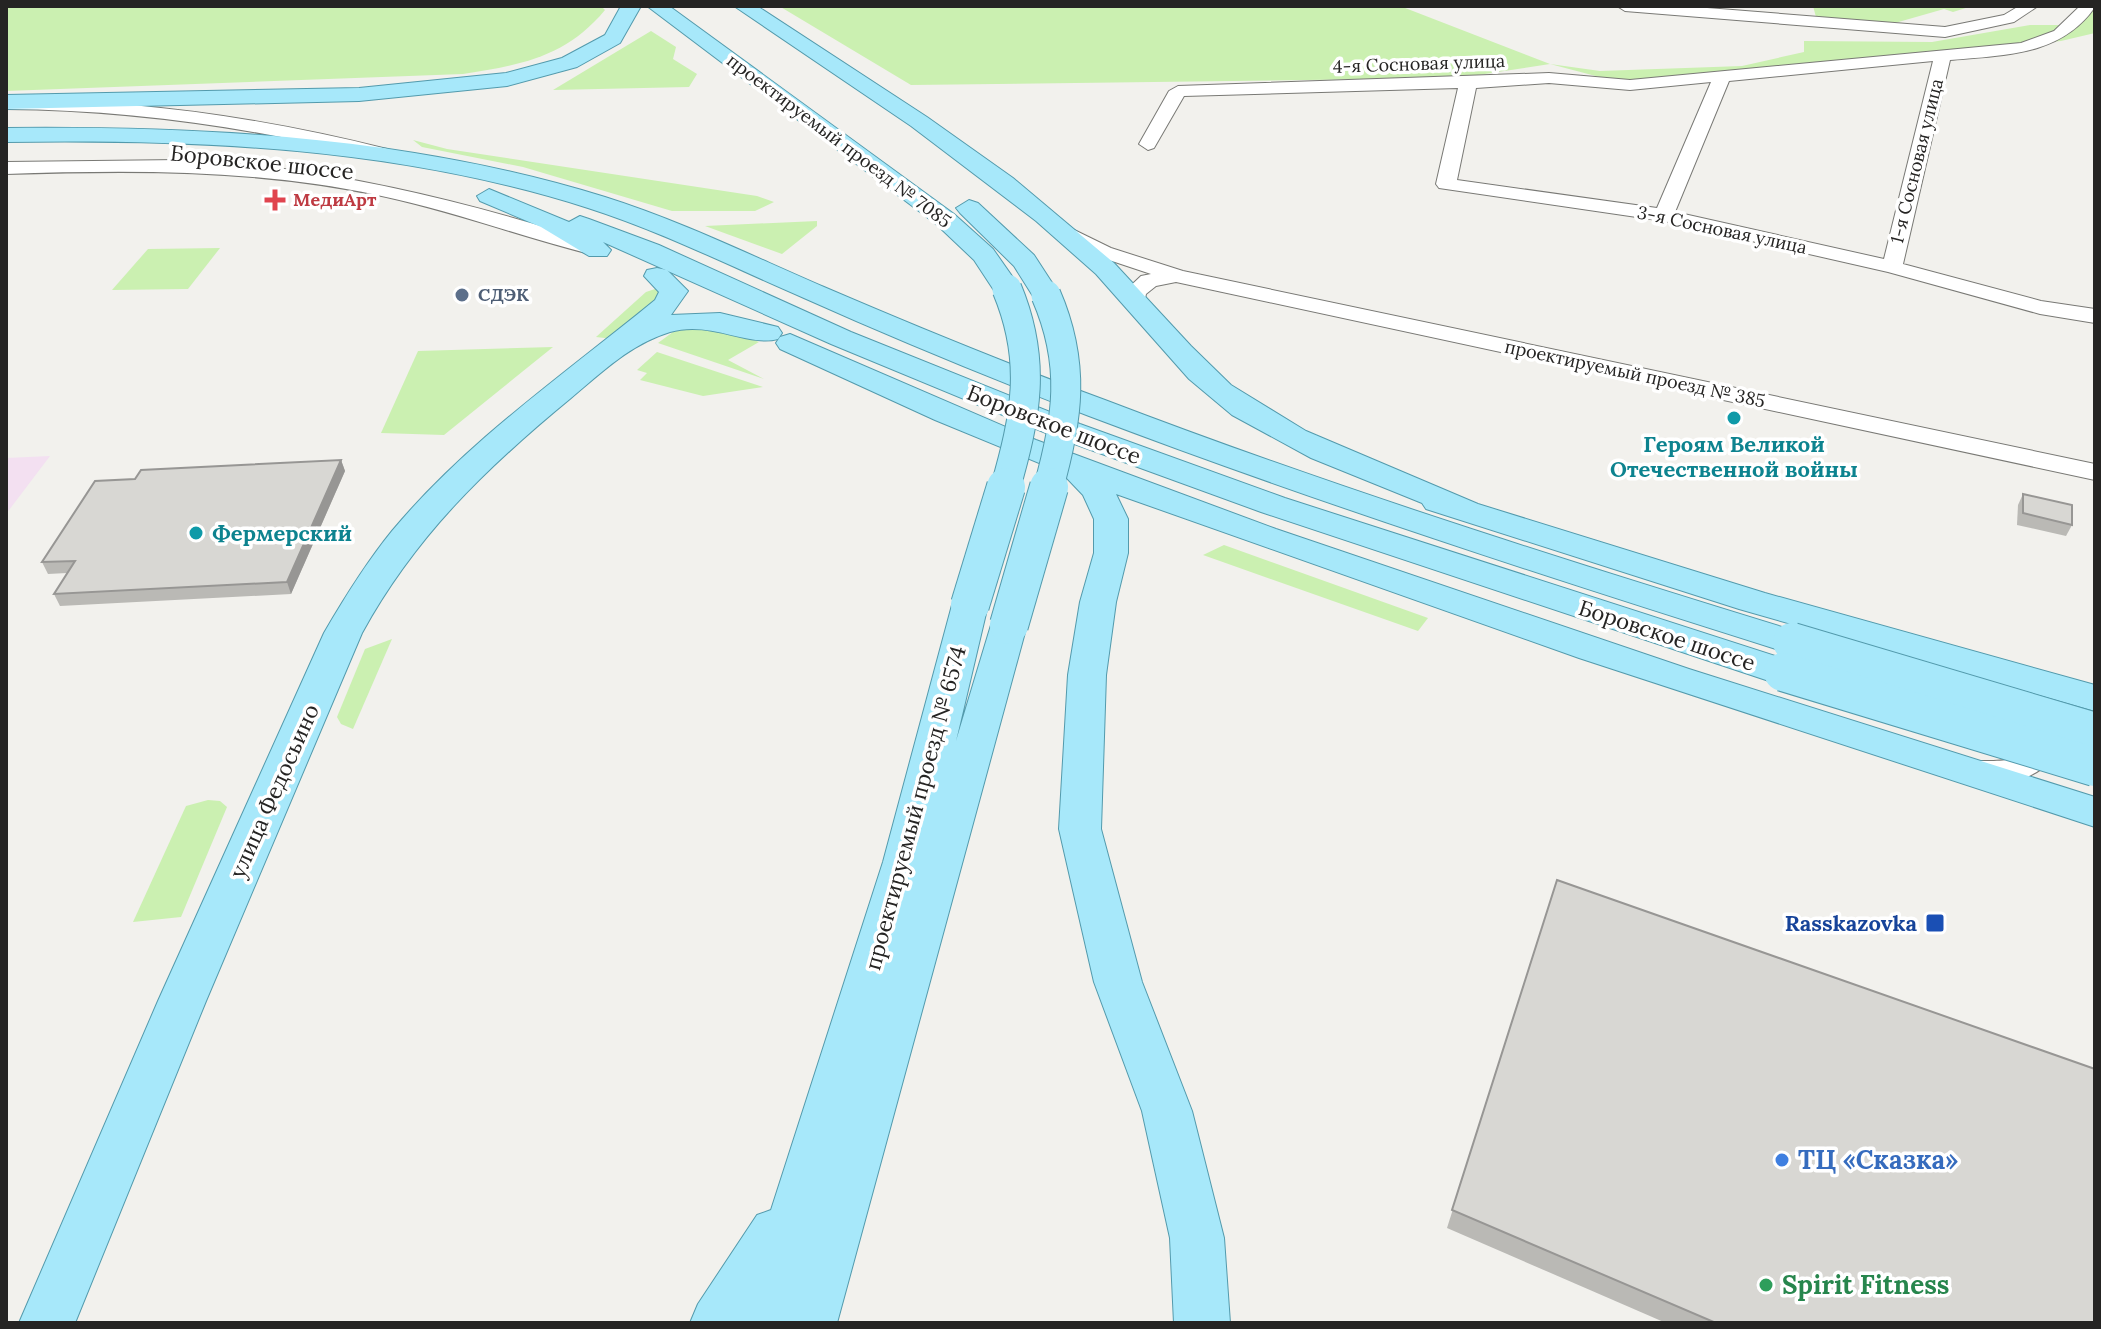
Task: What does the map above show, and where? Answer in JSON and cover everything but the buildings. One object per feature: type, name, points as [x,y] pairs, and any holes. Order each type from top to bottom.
[{"type":"main road","points":[[6,103],[381,95],[486,84],[566,62],[596,48],[627,23],[631,6]]},
{"type":"main road","name":"проектируемый проезд № 7085","points":[[657,6],[945,219],[984,255],[1007,289]]},
{"type":"main road","points":[[737,18],[993,176],[1062,230],[1211,383],[1241,407],[1283,432],[1488,519]]},
{"type":"main road","name":"проектируемый проезд № 7085","points":[[778,67],[994,228],[1025,261],[1046,295]]},
{"type":"main road","name":"Боровское шоссе","points":[[7,151],[195,137],[397,158],[503,177],[595,202],[684,235],[877,319],[1088,404],[1303,484],[1532,561],[2095,767]]},
{"type":"main road","name":"Боровское шоссе","points":[[7,151],[151,151],[241,157],[371,173],[489,196],[617,237],[876,353],[1131,454],[1411,551],[1788,657],[2095,732]]},
{"type":"main road","points":[[489,196],[550,222],[599,251],[657,276],[768,333],[907,398],[1073,467],[1204,517],[1676,680],[2095,812]]},
{"type":"main road","points":[[622,343],[674,297],[674,291],[657,276]]},
{"type":"main road","name":"проектируемый проезд № 6574","points":[[809,1323],[990,615],[1027,387],[1028,356],[1021,323],[1007,289]]},
{"type":"main road","name":"проектируемый проезд № 6574","points":[[763,1323],[905,862],[990,615],[1062,440],[1068,397],[1061,329],[1046,295]]},
{"type":"main road","points":[[622,343],[659,326],[697,318],[768,333]]},
{"type":"main road","points":[[877,319],[1026,371],[1237,433],[1488,519],[1752,601],[2095,698]]},
{"type":"main road","name":"улица Федосьино","points":[[47,1323],[182,1001],[343,633],[369,586],[461,480],[622,343]]},
{"type":"main road","points":[[1073,467],[1098,491],[1111,519],[1111,553],[1098,602],[1087,675],[1080,829],[1118,982],[1167,1111],[1197,1238],[1202,1323]]},
{"type":"main road","points":[[1111,553],[1125,534],[1142,521],[1178,514],[1204,517]]},
{"type":"main road","points":[[718,1323],[807,1182]]},
{"type":"street","points":[[1625,6],[1932,32],[2023,10]]},
{"type":"street","name":"4-я Сосновая улица","points":[[1148,144],[1178,91],[1549,78],[1630,85],[1722,77],[2022,48],[2049,41],[2069,29],[2088,6]]},
{"type":"street","name":"1-я Сосновая улица","points":[[1892,267],[1943,56]]},
{"type":"street","points":[[1664,215],[1722,77]]},
{"type":"street","name":"3-я Сосновая улица","points":[[1468,83],[1446,184],[1664,215],[1892,267],[2040,307],[2095,316]]},
{"type":"street","points":[[6,103],[85,104],[171,112],[341,143],[397,158]]},
{"type":"street","points":[[7,151],[54,167],[211,167],[332,180],[493,216],[599,251]]},
{"type":"street","name":"проектируемый проезд № 385","points":[[1062,230],[1104,252],[1180,277],[2095,472]]},
{"type":"street","points":[[1135,302],[1135,292],[1149,281],[1180,277]]},
{"type":"street","points":[[1938,765],[1981,773],[2009,771],[2031,763],[2046,745],[2044,721],[2025,696],[1994,674],[1955,659]]},
{"type":"shaded area","points":[[50,456],[6,514],[6,458]]},
{"type":"green space","points":[[6,6],[601,6],[605,10],[575,39],[558,49],[504,67],[463,74],[6,91]]},
{"type":"green space","points":[[779,6],[1400,6],[1550,64],[1458,78],[911,85]]},
{"type":"green space","points":[[1813,6],[1972,6],[1953,12],[1944,9],[1895,23],[1816,17]]},
{"type":"green space","points":[[2093,6],[2095,33],[2061,41],[1630,85],[1550,64],[1600,71],[1742,66],[1804,52],[1804,41],[1932,42],[2030,25],[2073,25]]},
{"type":"green space","points":[[651,31],[676,47],[673,59],[697,74],[689,87],[553,90]]},
{"type":"green space","points":[[413,140],[447,149],[757,196],[774,202],[755,211],[672,211],[523,167],[422,147]]},
{"type":"green space","points":[[817,221],[817,226],[782,254],[705,226]]},
{"type":"green space","points":[[220,248],[188,289],[112,290],[148,249]]},
{"type":"green space","points":[[658,288],[662,298],[613,339],[596,337],[646,292]]},
{"type":"green space","points":[[725,328],[759,342],[728,360],[764,379],[658,343],[677,329]]},
{"type":"green space","points":[[553,347],[444,435],[381,433],[418,351]]},
{"type":"green space","points":[[657,352],[763,387],[703,396],[640,380],[647,373],[637,370]]},
{"type":"green space","points":[[1224,545],[1428,618],[1418,631],[1203,555]]},
{"type":"green space","points":[[392,639],[353,729],[341,724],[337,717],[365,649]]},
{"type":"green space","points":[[208,800],[220,801],[227,807],[181,917],[133,922],[186,806]]},
{"type":"place","name":"МедиАрт","points":[[275,200]]},
{"type":"place","name":"СДЭК","points":[[462,295]]},
{"type":"place","name":"Героям Великой Отечественной войны","points":[[1734,418]]},
{"type":"place","name":"Фермерский","points":[[196,533]]},
{"type":"place","name":"Rasskazovka","points":[[1935,923]]},
{"type":"place","name":"ТЦ «Сказка»","points":[[1782,1160]]},
{"type":"place","name":"Spirit Fitness","points":[[1766,1285]]}]
